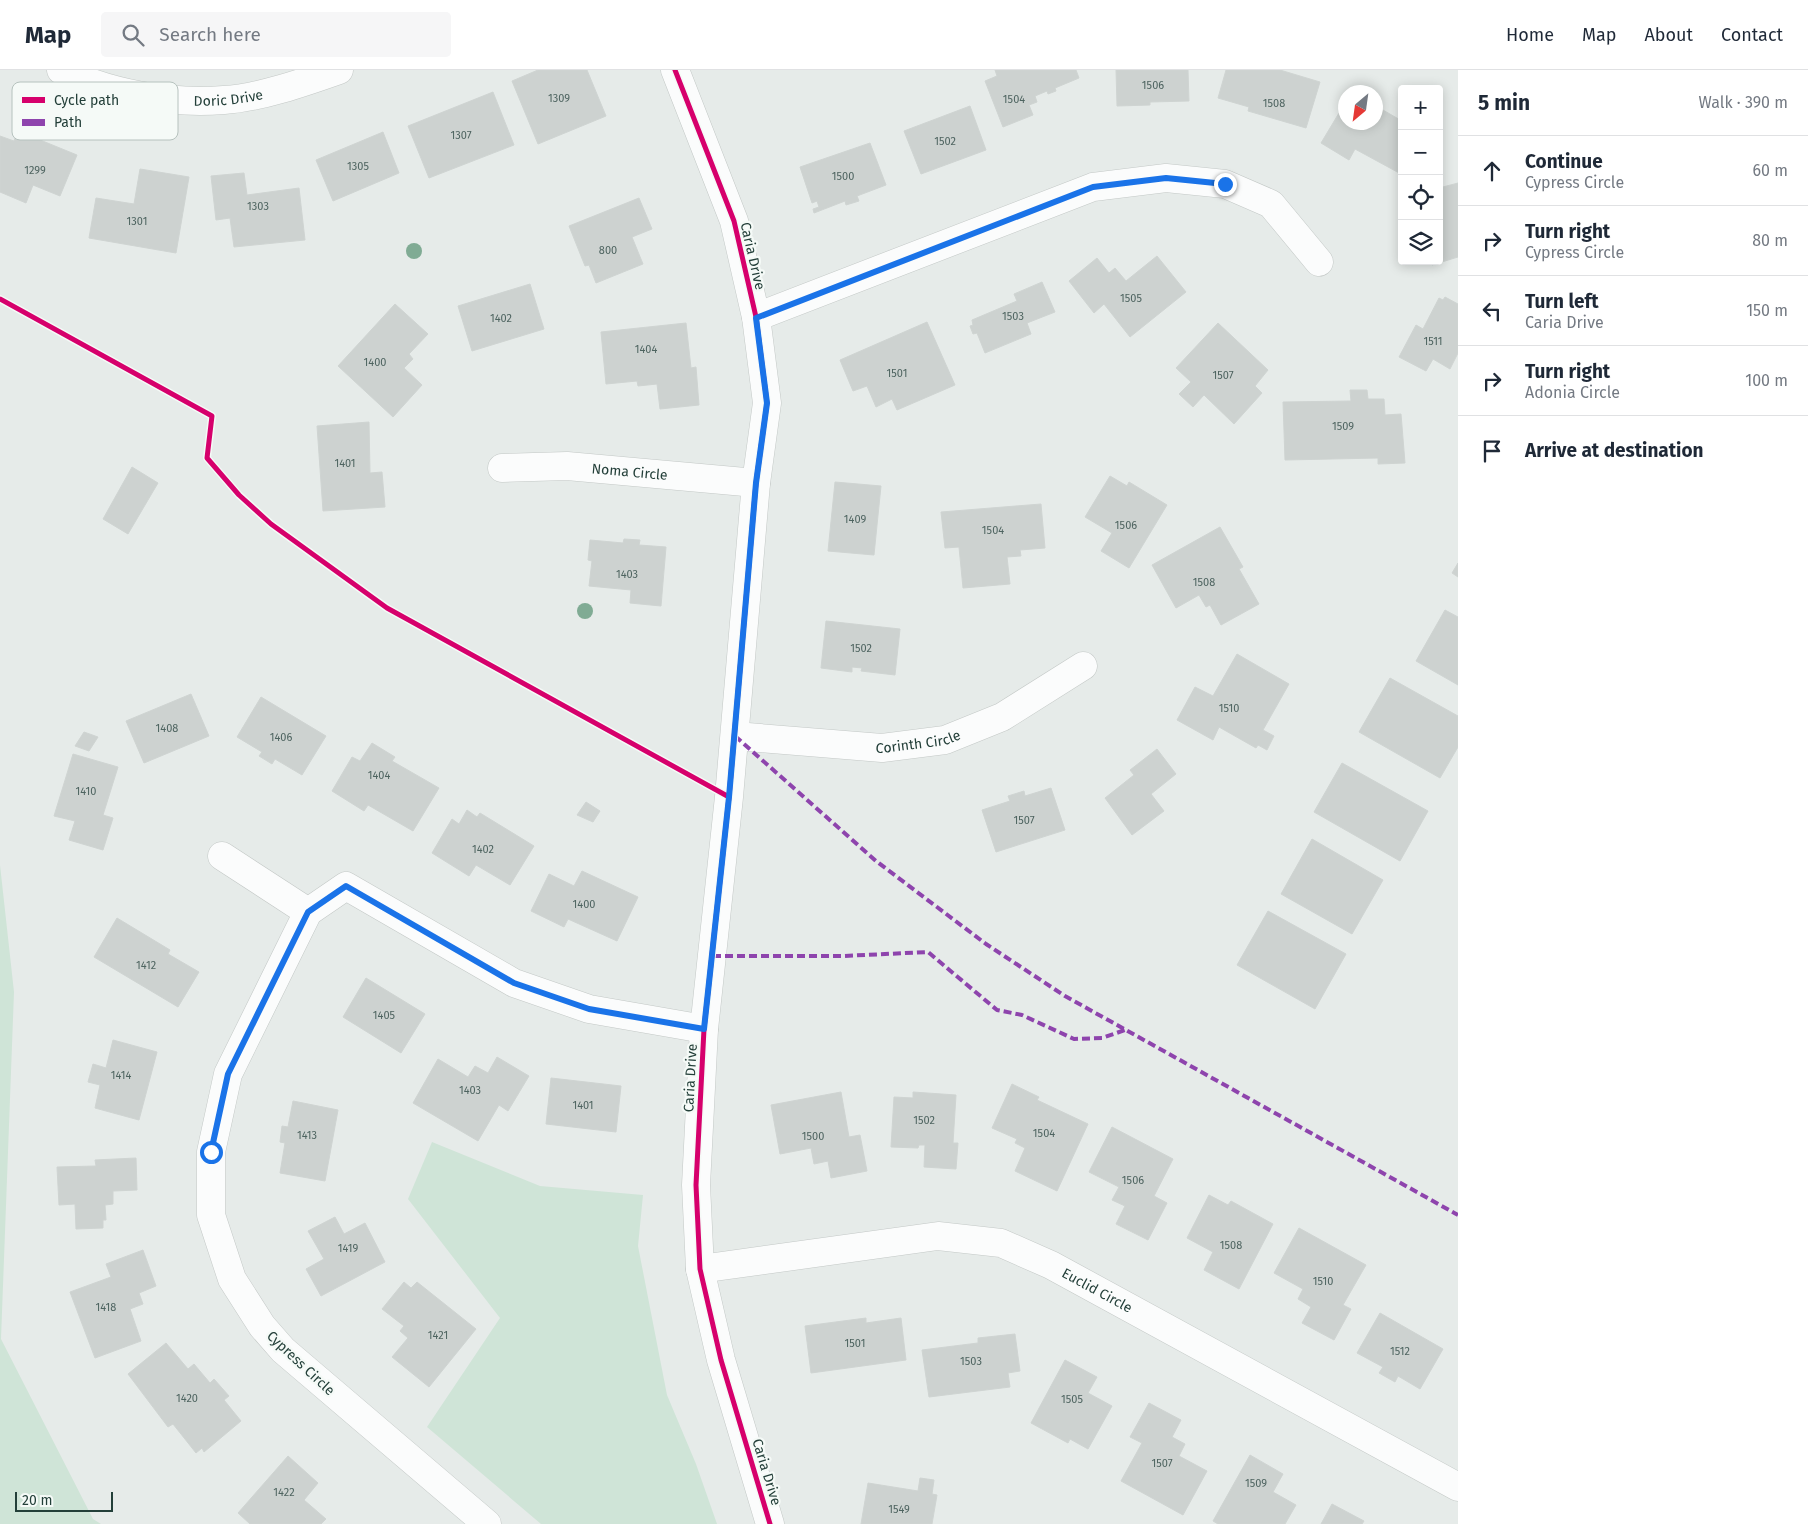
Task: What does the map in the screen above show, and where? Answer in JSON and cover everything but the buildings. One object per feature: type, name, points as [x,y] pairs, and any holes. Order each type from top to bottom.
[{"type":"street","name":"Doric Drive","points":[[61,70],[86,82]]},
{"type":"street","name":"Doric Drive","points":[[178,99],[225,100],[295,85],[338,70]]},
{"type":"street","name":"Caria Drive","points":[[676,70],[734,221],[756,318],[767,403],[756,483],[735,736],[704,1029],[696,1185],[700,1269],[721,1360],[770,1524]]},
{"type":"street","points":[[756,318],[1093,187],[1166,178],[1225,184],[1271,204],[1319,262]]},
{"type":"street","name":"Noma Circle","points":[[502,468],[567,466],[756,483]]},
{"type":"street","name":"Corinth Circle","points":[[735,736],[882,748],[944,740],[1002,716],[1083,666]]},
{"type":"street","points":[[222,856],[308,912]]},
{"type":"street","name":"Cypress Circle","points":[[487,1524],[277,1344],[262,1326],[232,1279],[211,1215],[211,1152],[228,1074],[308,912],[346,886],[514,983],[589,1009],[704,1029]]},
{"type":"street","name":"Euclid Circle","points":[[700,1269],[938,1236],[1000,1243],[1051,1265],[1458,1487]]},
{"type":"green space","points":[[0,865],[14,992],[1,1339],[93,1519],[101,1524],[0,1524]]},
{"type":"green space","points":[[432,1142],[540,1186],[643,1195],[638,1246],[667,1395],[696,1464],[717,1524],[541,1524],[427,1427],[500,1318],[408,1199]]},
{"type":"marked path","points":[[735,736],[876,861],[986,944],[1065,996],[1458,1215]]},
{"type":"marked path","points":[[713,956],[843,956],[928,952],[997,1010],[1022,1015],[1074,1039],[1102,1038],[1125,1030]]},
{"type":"cycle path","points":[[675,70],[734,221],[756,317],[767,403],[756,483],[729,797],[704,1029],[696,1185],[700,1269],[721,1360],[770,1524]]},
{"type":"cycle path","points":[[0,299],[212,416],[207,458],[239,495],[271,524],[387,608],[729,797]]},
{"type":"route","points":[[211,1152],[228,1074],[308,912],[346,886],[514,983],[589,1009],[704,1029],[735,736],[756,483],[767,403],[756,318],[1093,187],[1166,178],[1225,184]]}]
